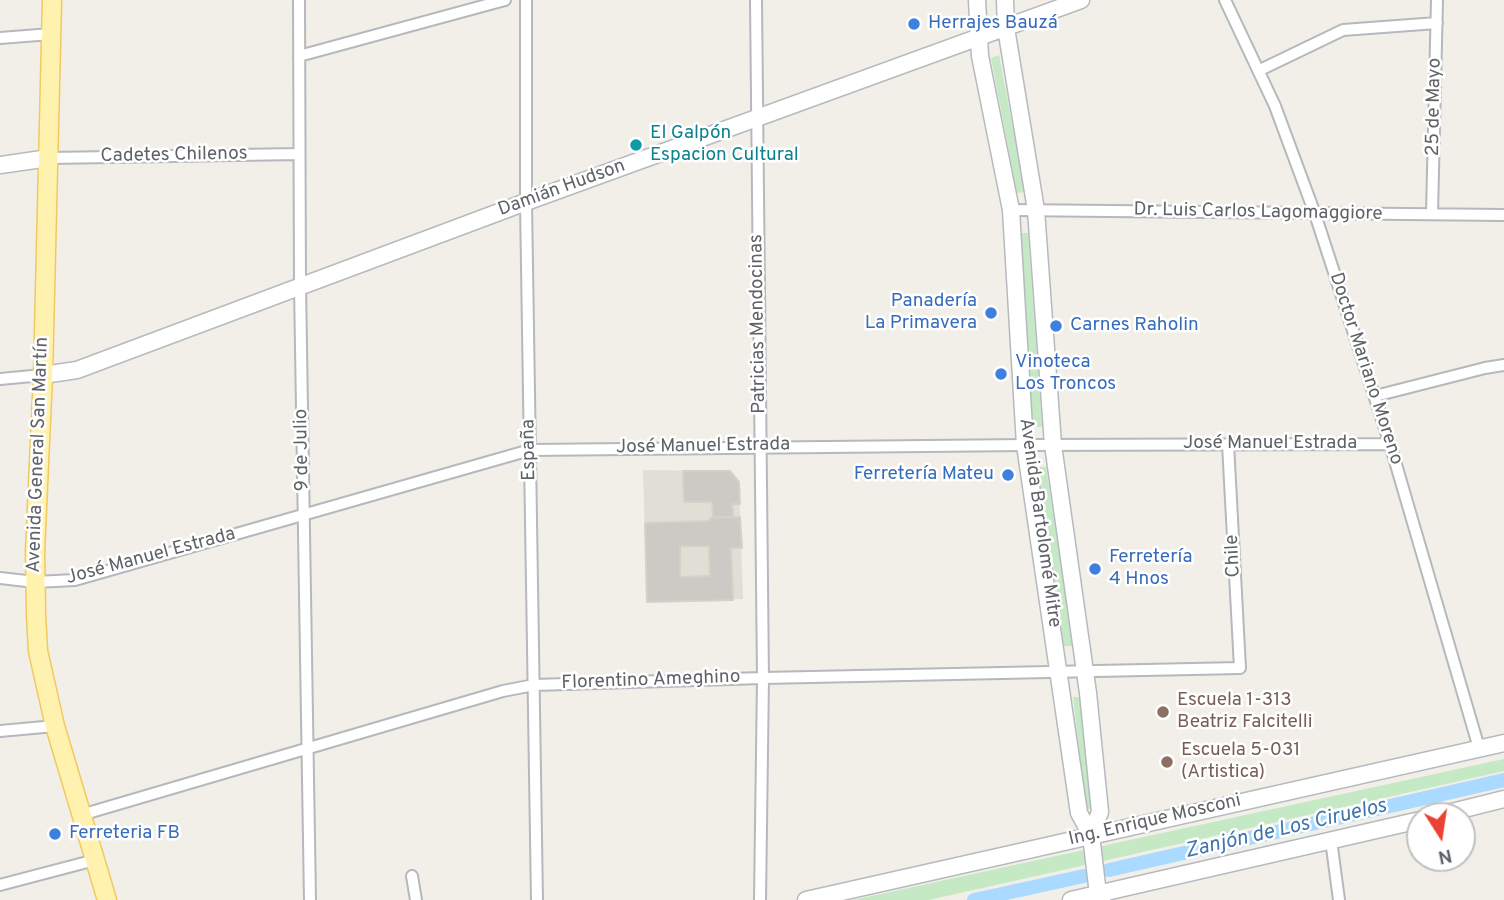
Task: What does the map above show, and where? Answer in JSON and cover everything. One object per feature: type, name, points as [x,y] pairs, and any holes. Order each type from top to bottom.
[{"type":"main road","name":"Avenida General San Martín","points":[[52,0],[35,582],[38,651],[55,726],[107,900]]},
{"type":"street","name":"9 de Julio","points":[[299,0],[300,286],[310,900]]},
{"type":"street","points":[[299,56],[505,0]]},
{"type":"street","name":"España","points":[[526,0],[526,202],[537,900]]},
{"type":"street","name":"Patricias Mendocinas","points":[[756,0],[764,678],[760,900]]},
{"type":"street","name":"Avenida Bartolomé Mitre","points":[[977,0],[978,37],[1011,210],[1026,445],[1079,813],[1091,835],[1099,898]]},
{"type":"street","name":"Avenida Bartolomé Mitre","points":[[1005,0],[1006,28],[1036,211],[1053,445],[1086,671],[1100,812],[1091,835]]},
{"type":"street","name":"Damián Hudson","points":[[43,375],[77,370],[526,202],[1081,0]]},
{"type":"street","name":"Doctor Mariano Moreno","points":[[1226,0],[1260,70],[1290,142],[1315,215],[1390,444],[1479,748]]},
{"type":"street","name":"25 de Mayo","points":[[1432,214],[1437,0]]},
{"type":"street","points":[[1260,70],[1343,30],[1437,23]]},
{"type":"street","points":[[0,38],[51,34]]},
{"type":"street","name":"Cadetes Chilenos","points":[[49,158],[299,154]]},
{"type":"street","points":[[0,165],[49,158]]},
{"type":"street","name":"Dr. Luis Carlos Lagomaggiore","points":[[1011,210],[1504,215]]},
{"type":"street","points":[[1375,396],[1485,368],[1503,368]]},
{"type":"street","points":[[0,379],[43,375]]},
{"type":"street","name":"Chile","points":[[1228,444],[1240,668]]},
{"type":"street","name":"José Manuel Estrada","points":[[0,578],[35,582],[75,580],[530,450],[761,446],[1390,444]]},
{"type":"street","name":"Florentino Ameghino","points":[[81,815],[503,691],[534,685],[1240,668]]},
{"type":"street","points":[[0,731],[55,726]]},
{"type":"street","name":"Ing. Enrique Mosconi","points":[[806,900],[1504,743]]},
{"type":"street","points":[[1476,806],[1504,799]]},
{"type":"street","points":[[1071,900],[1099,898],[1406,823]]},
{"type":"street","points":[[1331,840],[1339,900]]},
{"type":"street","points":[[0,885],[95,860]]},
{"type":"street","points":[[412,876],[416,900]]},
{"type":"shaded area","points":[[643,470],[730,471],[739,482],[743,599],[647,602]]},
{"type":"green space","points":[[999,55],[1025,192],[1017,193],[991,58]]},
{"type":"green space","points":[[1020,233],[1028,233],[1042,427],[1033,427]]},
{"type":"green space","points":[[1038,467],[1046,467],[1073,646],[1064,646]]},
{"type":"green space","points":[[1073,697],[1080,697],[1093,809],[1086,809]]},
{"type":"green space","points":[[1504,759],[1504,771],[929,900],[853,900]]},
{"type":"building","points":[[683,471],[730,471],[739,482],[740,504],[732,504],[733,517],[713,517],[712,502],[684,502]]},
{"type":"building","points":[[740,517],[742,548],[731,548],[733,600],[647,602],[645,523],[710,521],[710,518]],"holes":[[[680,546],[709,546],[710,576],[680,577]]]},
{"type":"waterway","name":"Zanjón de Los Ciruelos","points":[[1109,870],[1504,780]]},
{"type":"waterway","name":"Zanjón de Los Ciruelos","points":[[974,900],[1084,876]]},
{"type":"place","name":"Herrajes Bauzá","points":[[914,24]]},
{"type":"place","name":"El Galpón Espacion Cultural","points":[[636,145]]},
{"type":"place","name":"Panadería La Primavera","points":[[991,313]]},
{"type":"place","name":"Carnes Raholin","points":[[1056,326]]},
{"type":"place","name":"Vinoteca Los Troncos","points":[[1001,374]]},
{"type":"place","name":"Ferretería Mateu","points":[[1008,475]]},
{"type":"place","name":"Ferretería 4 Hnos","points":[[1095,569]]},
{"type":"place","name":"Escuela 1-313 Beatriz Falcitelli","points":[[1163,712]]},
{"type":"place","name":"Escuela 5-031 (Artistica)","points":[[1167,762]]},
{"type":"place","name":"Ferreteria FB","points":[[55,834]]}]
